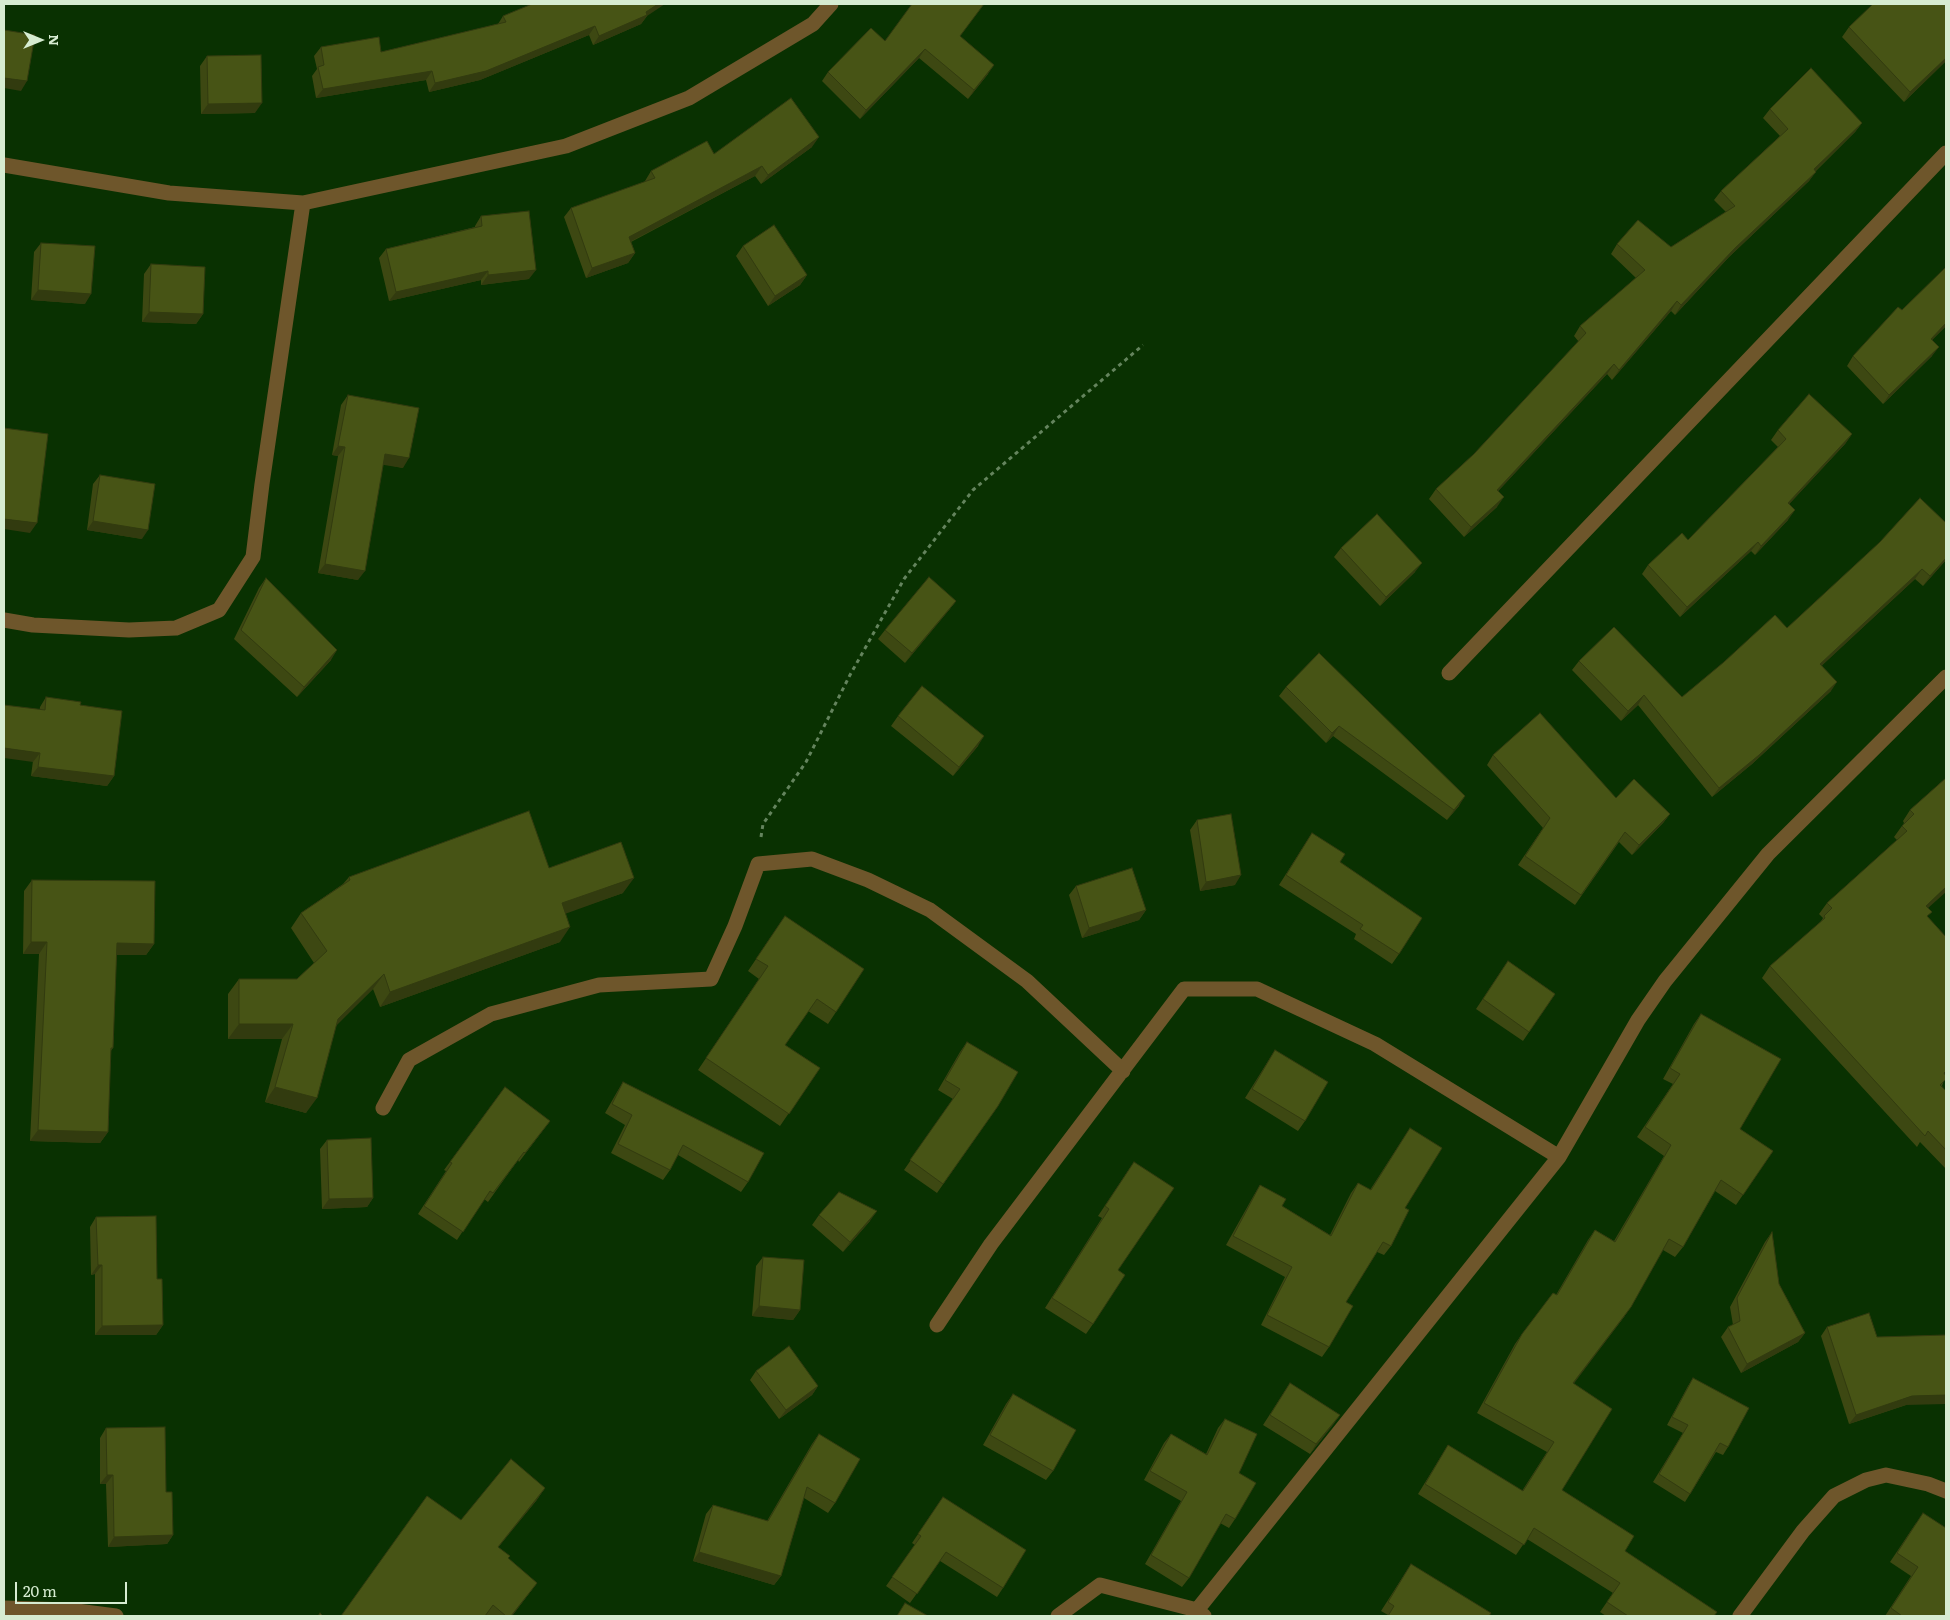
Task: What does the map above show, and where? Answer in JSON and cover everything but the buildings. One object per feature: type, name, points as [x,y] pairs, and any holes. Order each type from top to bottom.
[{"type":"street","points":[[4,165],[169,193],[303,203],[566,146],[689,98],[813,24],[831,4]]},
{"type":"street","points":[[1449,673],[1946,153]]},
{"type":"street","points":[[4,620],[32,625],[119,630],[176,628],[219,610],[253,558],[303,203]]},
{"type":"street","points":[[1058,1616],[1100,1585],[1201,1613],[1559,1157],[1638,1020],[1665,981],[1768,854],[1946,677]]},
{"type":"street","points":[[383,1108],[409,1060],[491,1014],[599,985],[711,979],[735,926],[758,864],[812,859],[868,880],[930,910],[1027,981],[1123,1071]]},
{"type":"street","points":[[936,1325],[991,1244],[1184,989],[1257,989],[1376,1044],[1559,1157]]},
{"type":"street","points":[[1740,1616],[1803,1531],[1834,1496],[1866,1480],[1886,1475],[1928,1484],[1946,1491]]},
{"type":"street","points":[[4,1608],[69,1610],[116,1616]]},
{"type":"path","points":[[758,864],[763,824],[806,762],[850,675],[904,579],[973,490],[1143,345]]}]
